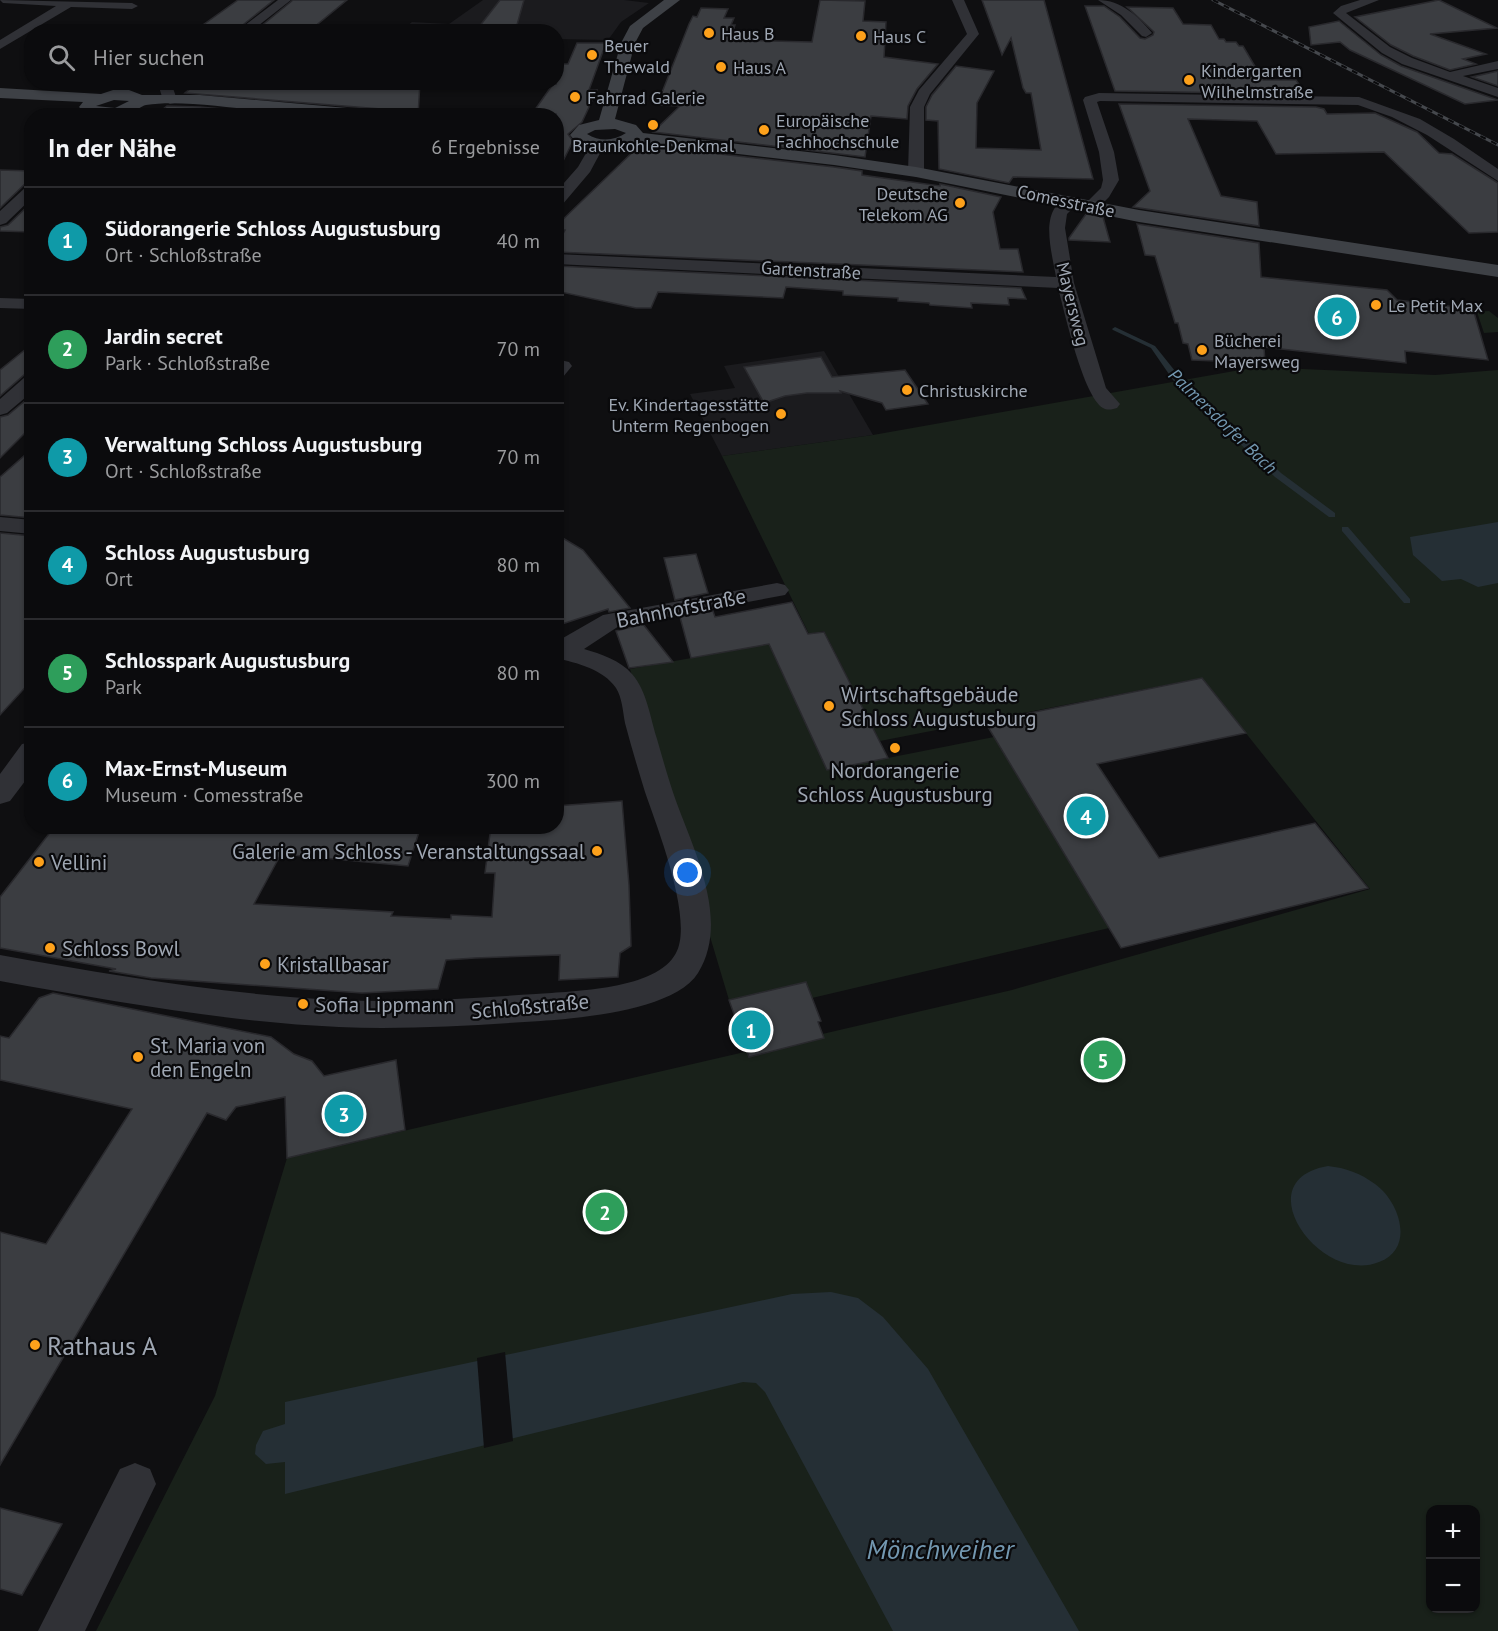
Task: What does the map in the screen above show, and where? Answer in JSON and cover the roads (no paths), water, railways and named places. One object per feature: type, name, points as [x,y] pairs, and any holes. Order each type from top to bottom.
[{"type":"main road","points":[[606,124],[628,43],[637,26],[673,0]]},
{"type":"main road","points":[[0,93],[99,98],[124,95],[135,96],[140,100],[276,108]]},
{"type":"main road","points":[[89,108],[88,104],[99,98]]},
{"type":"main road","points":[[129,108],[138,104],[140,100]]},
{"type":"main road","points":[[564,131],[579,132],[586,128],[606,124],[630,128],[634,134],[614,144],[598,144],[584,141],[578,135],[579,132]]},
{"type":"main road","name":"Comesstraße","points":[[632,137],[834,160],[916,172],[1194,226],[1498,272]]},
{"type":"street","points":[[3,0],[132,6]]},
{"type":"street","points":[[253,24],[285,0]]},
{"type":"street","points":[[916,172],[917,107],[924,93],[973,34],[958,0]]},
{"type":"street","points":[[1104,0],[1125,13],[1146,33]]},
{"type":"street","points":[[1373,0],[1345,8],[1339,13],[1386,50],[1407,61],[1498,93]]},
{"type":"street","points":[[40,24],[67,4]]},
{"type":"street","points":[[3,51],[24,36]]},
{"type":"street","points":[[1452,75],[1498,65]]},
{"type":"street","points":[[167,90],[170,100]]},
{"type":"street","points":[[1090,206],[1107,189],[1111,181],[1110,167],[1090,100],[1098,97],[1359,101],[1400,114],[1447,140],[1498,176]]},
{"type":"street","points":[[564,193],[585,169],[598,144]]},
{"type":"street","points":[[3,213],[24,196]]},
{"type":"street","name":"Mayersweg","points":[[1071,202],[1059,212],[1057,228],[1065,283],[1097,389],[1110,405]]},
{"type":"street","points":[[3,213],[24,213]]},
{"type":"street","name":"Gartenstraße","points":[[564,259],[1065,283]]},
{"type":"street","points":[[0,303],[24,304]]},
{"type":"street","points":[[0,409],[24,388]]},
{"type":"street","points":[[0,524],[24,526]]},
{"type":"street","name":"Bahnhofstraße","points":[[564,649],[612,620],[777,590]]},
{"type":"street","name":"Schloßstraße","points":[[0,968],[162,994],[281,1009],[411,1014],[567,1005],[626,996],[652,988],[677,975],[688,961],[695,945],[696,918],[689,887],[630,690],[625,679],[617,671],[564,652]]},
{"type":"street","points":[[0,794],[24,762]]},
{"type":"street","points":[[61,1631],[135,1484]]},
{"type":"water","points":[[1498,522],[1498,583],[1478,587],[1461,579],[1442,581],[1413,555],[1410,537]]},
{"type":"water","points":[[1328,1166],[1347,1170],[1375,1184],[1384,1192],[1397,1212],[1400,1236],[1397,1246],[1390,1255],[1379,1262],[1357,1265],[1335,1259],[1315,1246],[1300,1228],[1292,1209],[1292,1190],[1304,1175]]},
{"type":"water","name":"Mönchweiher","points":[[831,1292],[858,1298],[883,1317],[928,1369],[1079,1631],[893,1631],[765,1392],[756,1383],[743,1382],[285,1494],[285,1462],[266,1464],[255,1454],[256,1445],[263,1431],[285,1424],[285,1402],[792,1294]]},
{"type":"waterway","name":"Palmersdorfer Bach","points":[[1115,329],[1153,347],[1176,378],[1278,475],[1332,515]]},
{"type":"waterway","name":"Palmersdorfer Bach","points":[[1345,529],[1407,601]]},
{"type":"railway","points":[[1213,0],[1498,145]]},
{"type":"place","name":"Haus B","points":[[709,33]]},
{"type":"place","name":"Haus C","points":[[861,36]]},
{"type":"place","name":"Beuer Thewald","points":[[592,55]]},
{"type":"place","name":"Haus A","points":[[721,67]]},
{"type":"place","name":"Kindergarten Wilhelmstraße","points":[[1189,80]]},
{"type":"place","name":"Fahrrad Galerie","points":[[575,97]]},
{"type":"place","name":"Braunkohle-Denkmal","points":[[653,125]]},
{"type":"place","name":"Europäische Fachhochschule","points":[[764,130]]},
{"type":"place","name":"Deutsche Telekom AG","points":[[960,203]]},
{"type":"place","name":"Le Petit Max","points":[[1376,305]]},
{"type":"place","name":"Max-Ernst-Museum","points":[[1337,317]]},
{"type":"place","name":"Bücherei Mayersweg","points":[[1202,350]]},
{"type":"place","name":"Christuskirche","points":[[907,390]]},
{"type":"place","name":"Ev. Kindertagesstätte Unterm Regenbogen","points":[[781,414]]},
{"type":"place","name":"Wirtschaftsgebäude Schloss Augustusburg","points":[[829,706]]},
{"type":"place","name":"Nordorangerie Schloss Augustusburg","points":[[895,748]]},
{"type":"place","name":"Schloss Augustusburg","points":[[1086,816]]},
{"type":"place","name":"Galerie am Schloss - Veranstaltungssaal","points":[[597,851]]},
{"type":"place","name":"Vellini","points":[[39,862]]},
{"type":"place","name":"Schloss Bowl","points":[[50,948]]},
{"type":"place","name":"Kristallbasar","points":[[265,964]]},
{"type":"place","name":"Sofia Lippmann","points":[[303,1004]]},
{"type":"place","name":"Südorangerie Schloss Augustusburg","points":[[751,1030]]},
{"type":"place","name":"St. Maria von den Engeln","points":[[138,1057]]},
{"type":"place","name":"Schlosspark Augustusburg","points":[[1103,1060]]},
{"type":"place","name":"Verwaltung Schloss Augustusburg","points":[[344,1114]]},
{"type":"place","name":"Jardin secret","points":[[605,1212]]},
{"type":"place","name":"Rathaus A","points":[[35,1345]]}]
